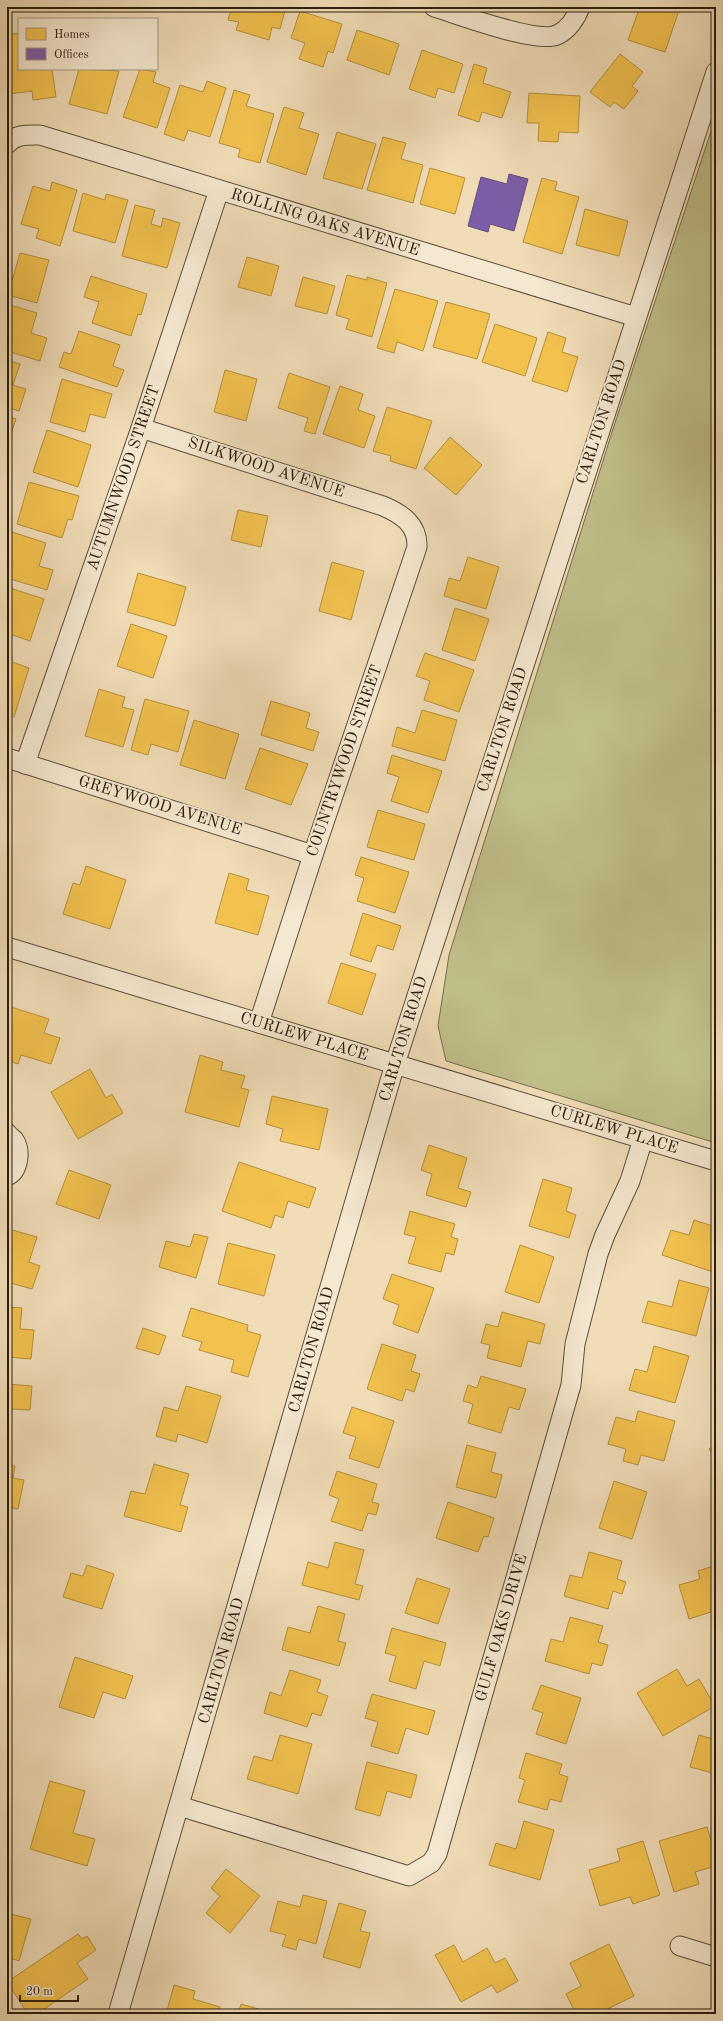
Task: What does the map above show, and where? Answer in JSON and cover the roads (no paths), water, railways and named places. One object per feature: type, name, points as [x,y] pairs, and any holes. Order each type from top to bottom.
[{"type":"street","points":[[434,7],[538,37],[557,35],[572,22],[579,9]]},
{"type":"street","name":"CARLTON ROAD","points":[[118,2014],[395,1064],[716,72]]},
{"type":"street","name":"ROLLING OAKS AVENUE","points":[[10,141],[21,135],[40,135],[636,317]]},
{"type":"street","name":"AUTUMNWOOD STREET","points":[[26,764],[141,428],[219,190]]},
{"type":"street","name":"SILKWOOD AVENUE","points":[[141,428],[390,509]]},
{"type":"street","name":"COUNTRYWOOD STREET","points":[[259,1023],[313,855],[417,547],[416,536],[411,525],[399,513],[390,509]]},
{"type":"street","name":"GREYWOOD AVENUE","points":[[7,758],[313,855]]},
{"type":"street","name":"CURLEW PLACE","points":[[7,947],[716,1161]]},
{"type":"street","points":[[7,1134],[15,1141],[18,1154],[16,1167],[12,1174],[7,1176]]},
{"type":"street","name":"GULF OAKS DRIVE","points":[[179,1806],[409,1876],[431,1863],[439,1846],[571,1385],[575,1344],[598,1254],[605,1234],[630,1181],[643,1139]]},
{"type":"street","points":[[680,1946],[716,1957]]}]
